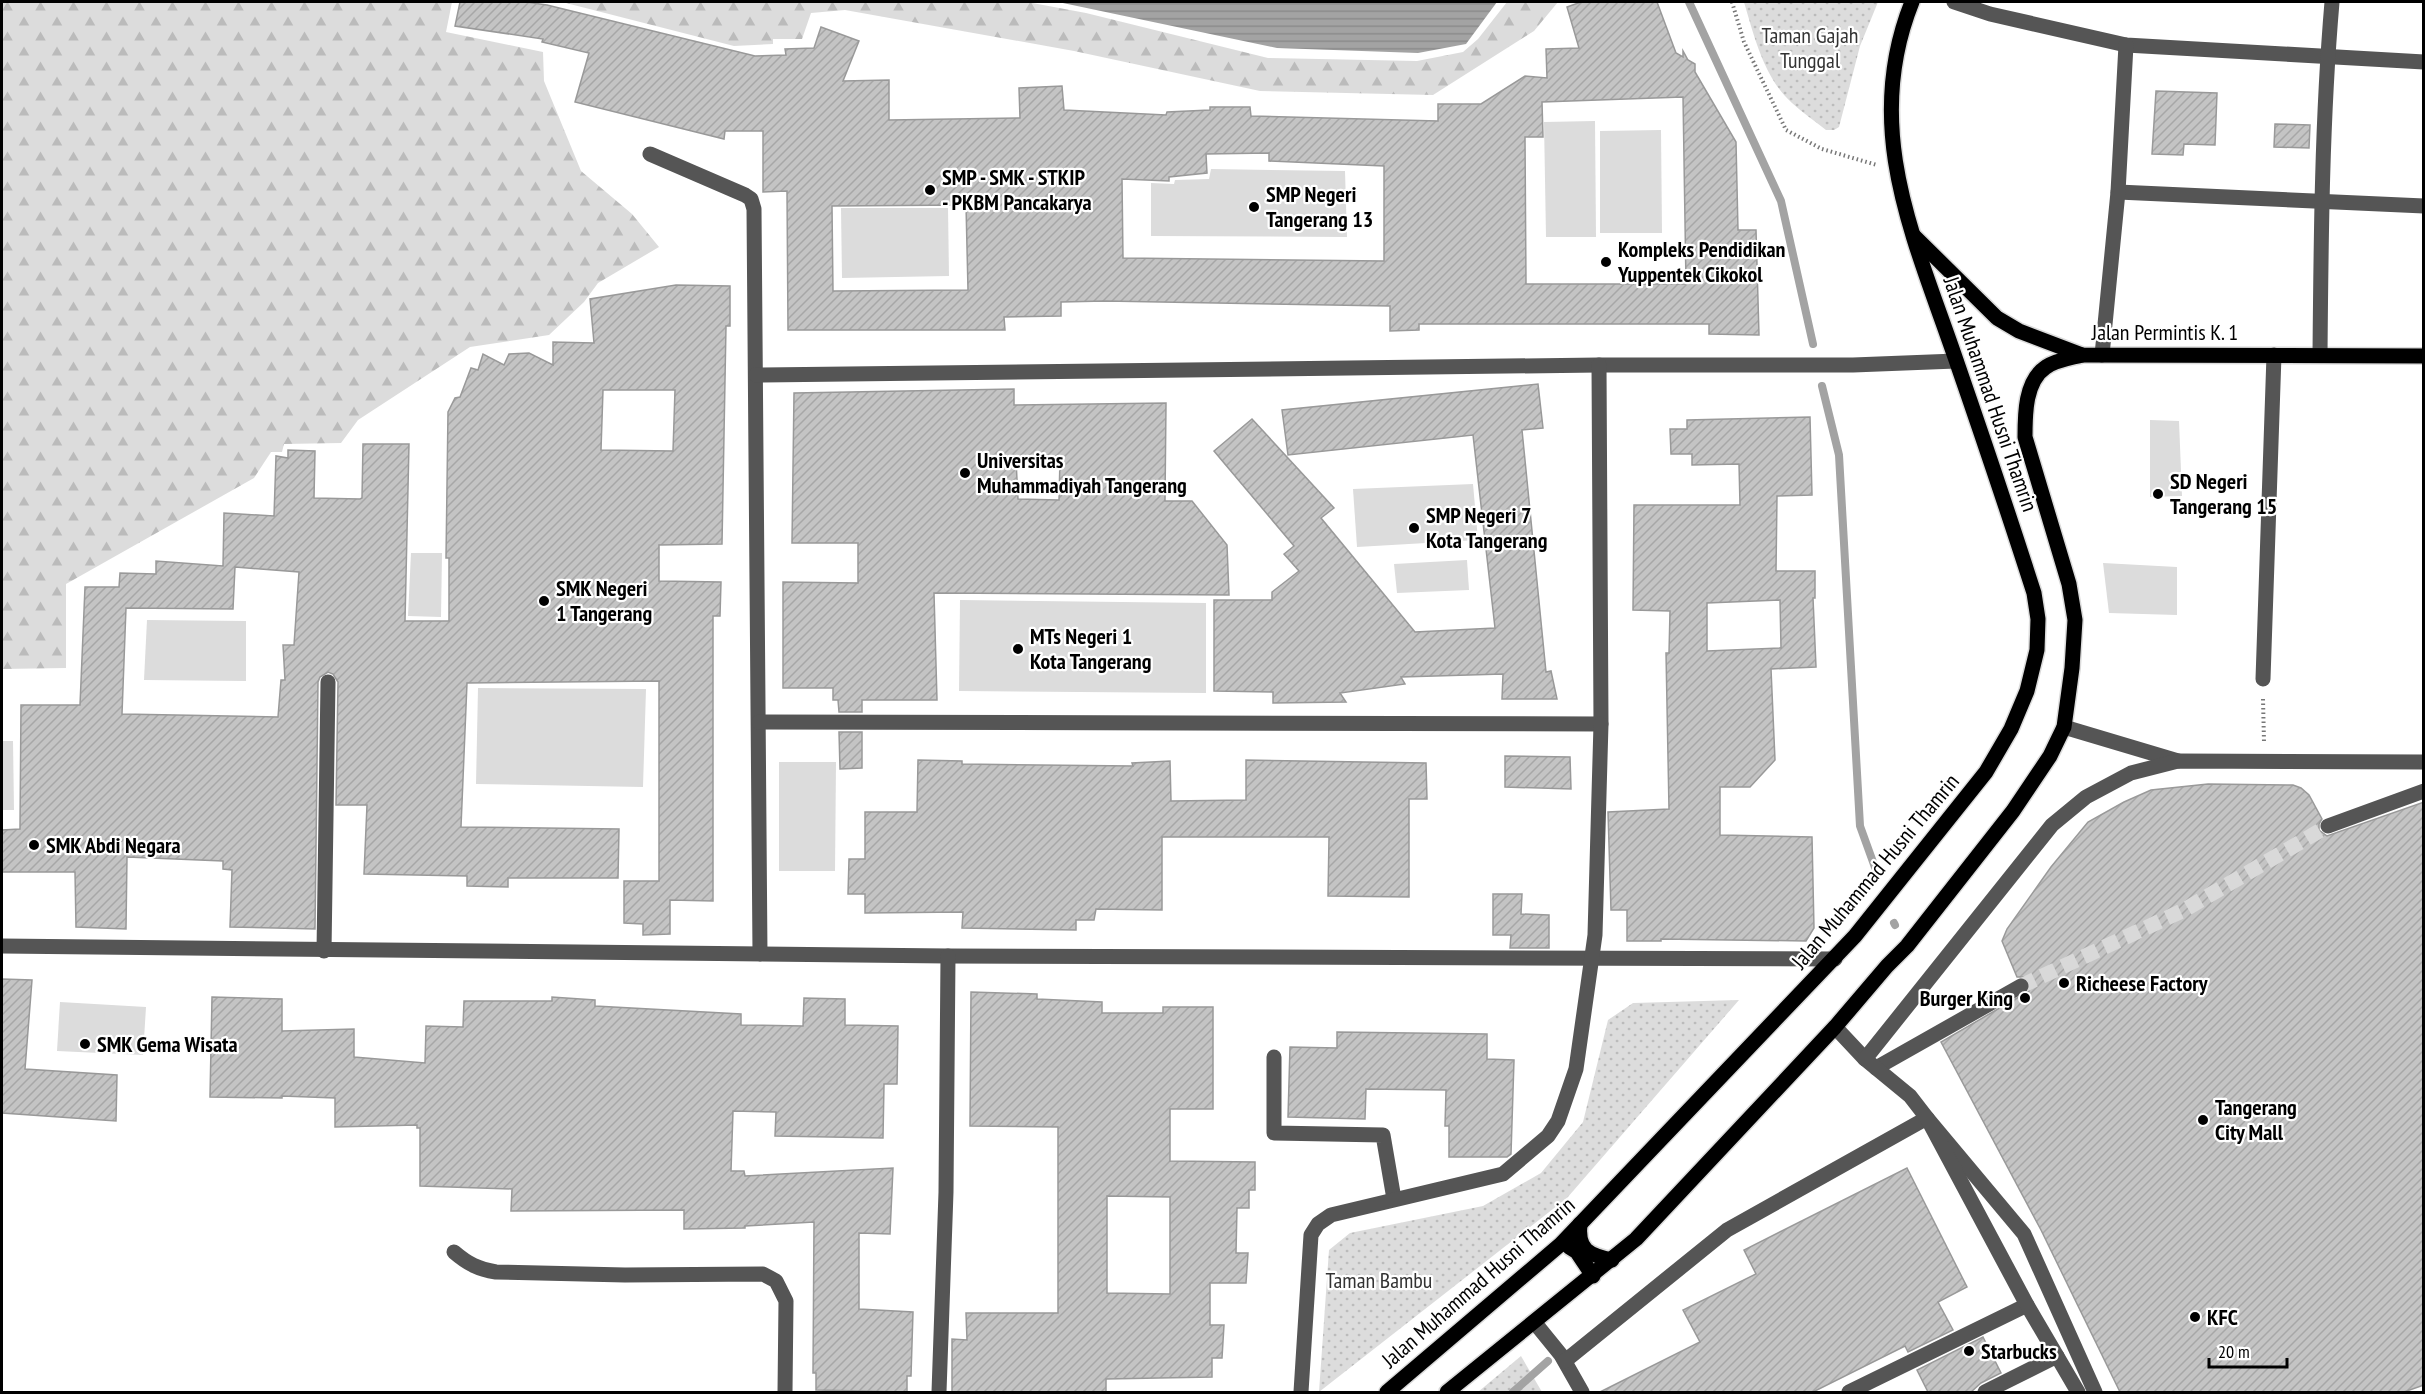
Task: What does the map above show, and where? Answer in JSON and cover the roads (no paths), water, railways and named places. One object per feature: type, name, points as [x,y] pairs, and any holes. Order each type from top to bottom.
[{"type":"main road","name":"Jalan Muhammad Husni Thamrin","points":[[1387,1392],[1561,1244],[1835,959],[1986,772],[2011,729],[2027,691],[2037,650],[2038,618],[2034,593],[1912,234],[1895,170],[1890,117],[1891,85],[1895,53],[1912,2]]},
{"type":"main road","name":"Jalan Permintis K. 1","points":[[1912,234],[1997,318],[2019,331],[2082,355],[2424,356]]},
{"type":"main road","name":"Jalan Muhammad Husni Thamrin","points":[[1447,1392],[1593,1276],[1649,1225],[1835,1027],[1930,918],[2013,811],[2050,756],[2064,727],[2072,668],[2074,620],[2069,584],[2025,436],[2025,413],[2033,381],[2046,367],[2082,355]]},
{"type":"main road","points":[[1580,1224],[1582,1246],[1600,1257],[1612,1260]]},
{"type":"main road","points":[[1561,1244],[1577,1252],[1593,1276]]},
{"type":"street","points":[[1954,2],[1990,14],[2126,45],[2327,54],[2424,62]]},
{"type":"street","points":[[2320,355],[2320,202],[2327,54],[2332,2]]},
{"type":"street","points":[[2102,355],[2118,192],[2126,45]]},
{"type":"street","points":[[650,154],[751,199],[754,209],[760,954]]},
{"type":"street","points":[[2118,192],[2424,207]]},
{"type":"street","points":[[2263,679],[2274,355]]},
{"type":"street","points":[[756,375],[1599,365],[1853,365],[1956,361]]},
{"type":"street","points":[[1301,1392],[1311,1235],[1318,1224],[1331,1215],[1503,1174],[1548,1136],[1558,1121],[1576,1069],[1596,935],[1601,724],[1599,365]]},
{"type":"street","points":[[324,951],[328,682]]},
{"type":"street","points":[[759,722],[1601,724]]},
{"type":"street","points":[[2064,727],[2178,761]]},
{"type":"street","points":[[1870,1064],[2052,825],[2086,797],[2132,773],[2178,761],[2424,762]]},
{"type":"street","points":[[2328,826],[2424,791]]},
{"type":"street","points":[[2,946],[948,956],[1835,959]]},
{"type":"street","points":[[939,1392],[946,1192],[948,956]]},
{"type":"street","points":[[1870,1064],[2020,986]]},
{"type":"street","points":[[1835,1027],[1870,1064],[1910,1096],[2024,1234],[2095,1392]]},
{"type":"street","points":[[1274,1058],[1274,1133],[1383,1135],[1394,1199]]},
{"type":"street","points":[[1927,1118],[2027,1305],[2078,1392]]},
{"type":"street","points":[[1565,1361],[1727,1230],[1927,1118]]},
{"type":"street","points":[[454,1251],[466,1262],[479,1269],[496,1272],[625,1275],[763,1274],[776,1281],[786,1301],[785,1392]]},
{"type":"street","points":[[1850,1392],[2027,1305]]},
{"type":"street","points":[[1535,1323],[1565,1361],[1582,1392]]},
{"type":"street","points":[[1985,1392],[2057,1356]]},
{"type":"waterway","points":[[1689,2],[1781,201],[1813,344]]},
{"type":"waterway","points":[[1822,386],[1839,455],[1860,826],[1877,873]]},
{"type":"waterway","points":[[1513,1392],[1548,1361]]},
{"type":"tunnel","points":[[2021,986],[2184,910],[2328,826]]},
{"type":"place","name":"SMP - SMK - STKIP - PKBM Pancakarya","points":[[930,190]]},
{"type":"place","name":"SMP Negeri Tangerang 13","points":[[1254,207]]},
{"type":"place","name":"Kompleks Pendidikan Yuppentek Cikokol","points":[[1606,262]]},
{"type":"place","name":"Universitas Muhammadiyah Tangerang","points":[[965,473]]},
{"type":"place","name":"SD Negeri Tangerang 15","points":[[2158,494]]},
{"type":"place","name":"SMP Negeri 7 Kota Tangerang","points":[[1414,528]]},
{"type":"place","name":"SMK Negeri 1 Tangerang","points":[[544,601]]},
{"type":"place","name":"MTs Negeri 1 Kota Tangerang","points":[[1018,649]]},
{"type":"place","name":"SMK Abdi Negara","points":[[34,845]]},
{"type":"place","name":"Richeese Factory","points":[[2064,983]]},
{"type":"place","name":"Burger King","points":[[2025,998]]},
{"type":"place","name":"SMK Gema Wisata","points":[[85,1044]]},
{"type":"place","name":"Tangerang City Mall","points":[[2203,1120]]},
{"type":"place","name":"KFC","points":[[2195,1317]]},
{"type":"place","name":"Starbucks","points":[[1969,1351]]},
{"type":"park label","name":"Taman Gajah Tunggal","points":[[1810,48]]},
{"type":"park label","name":"Taman Bambu","points":[[1379,1280]]}]
